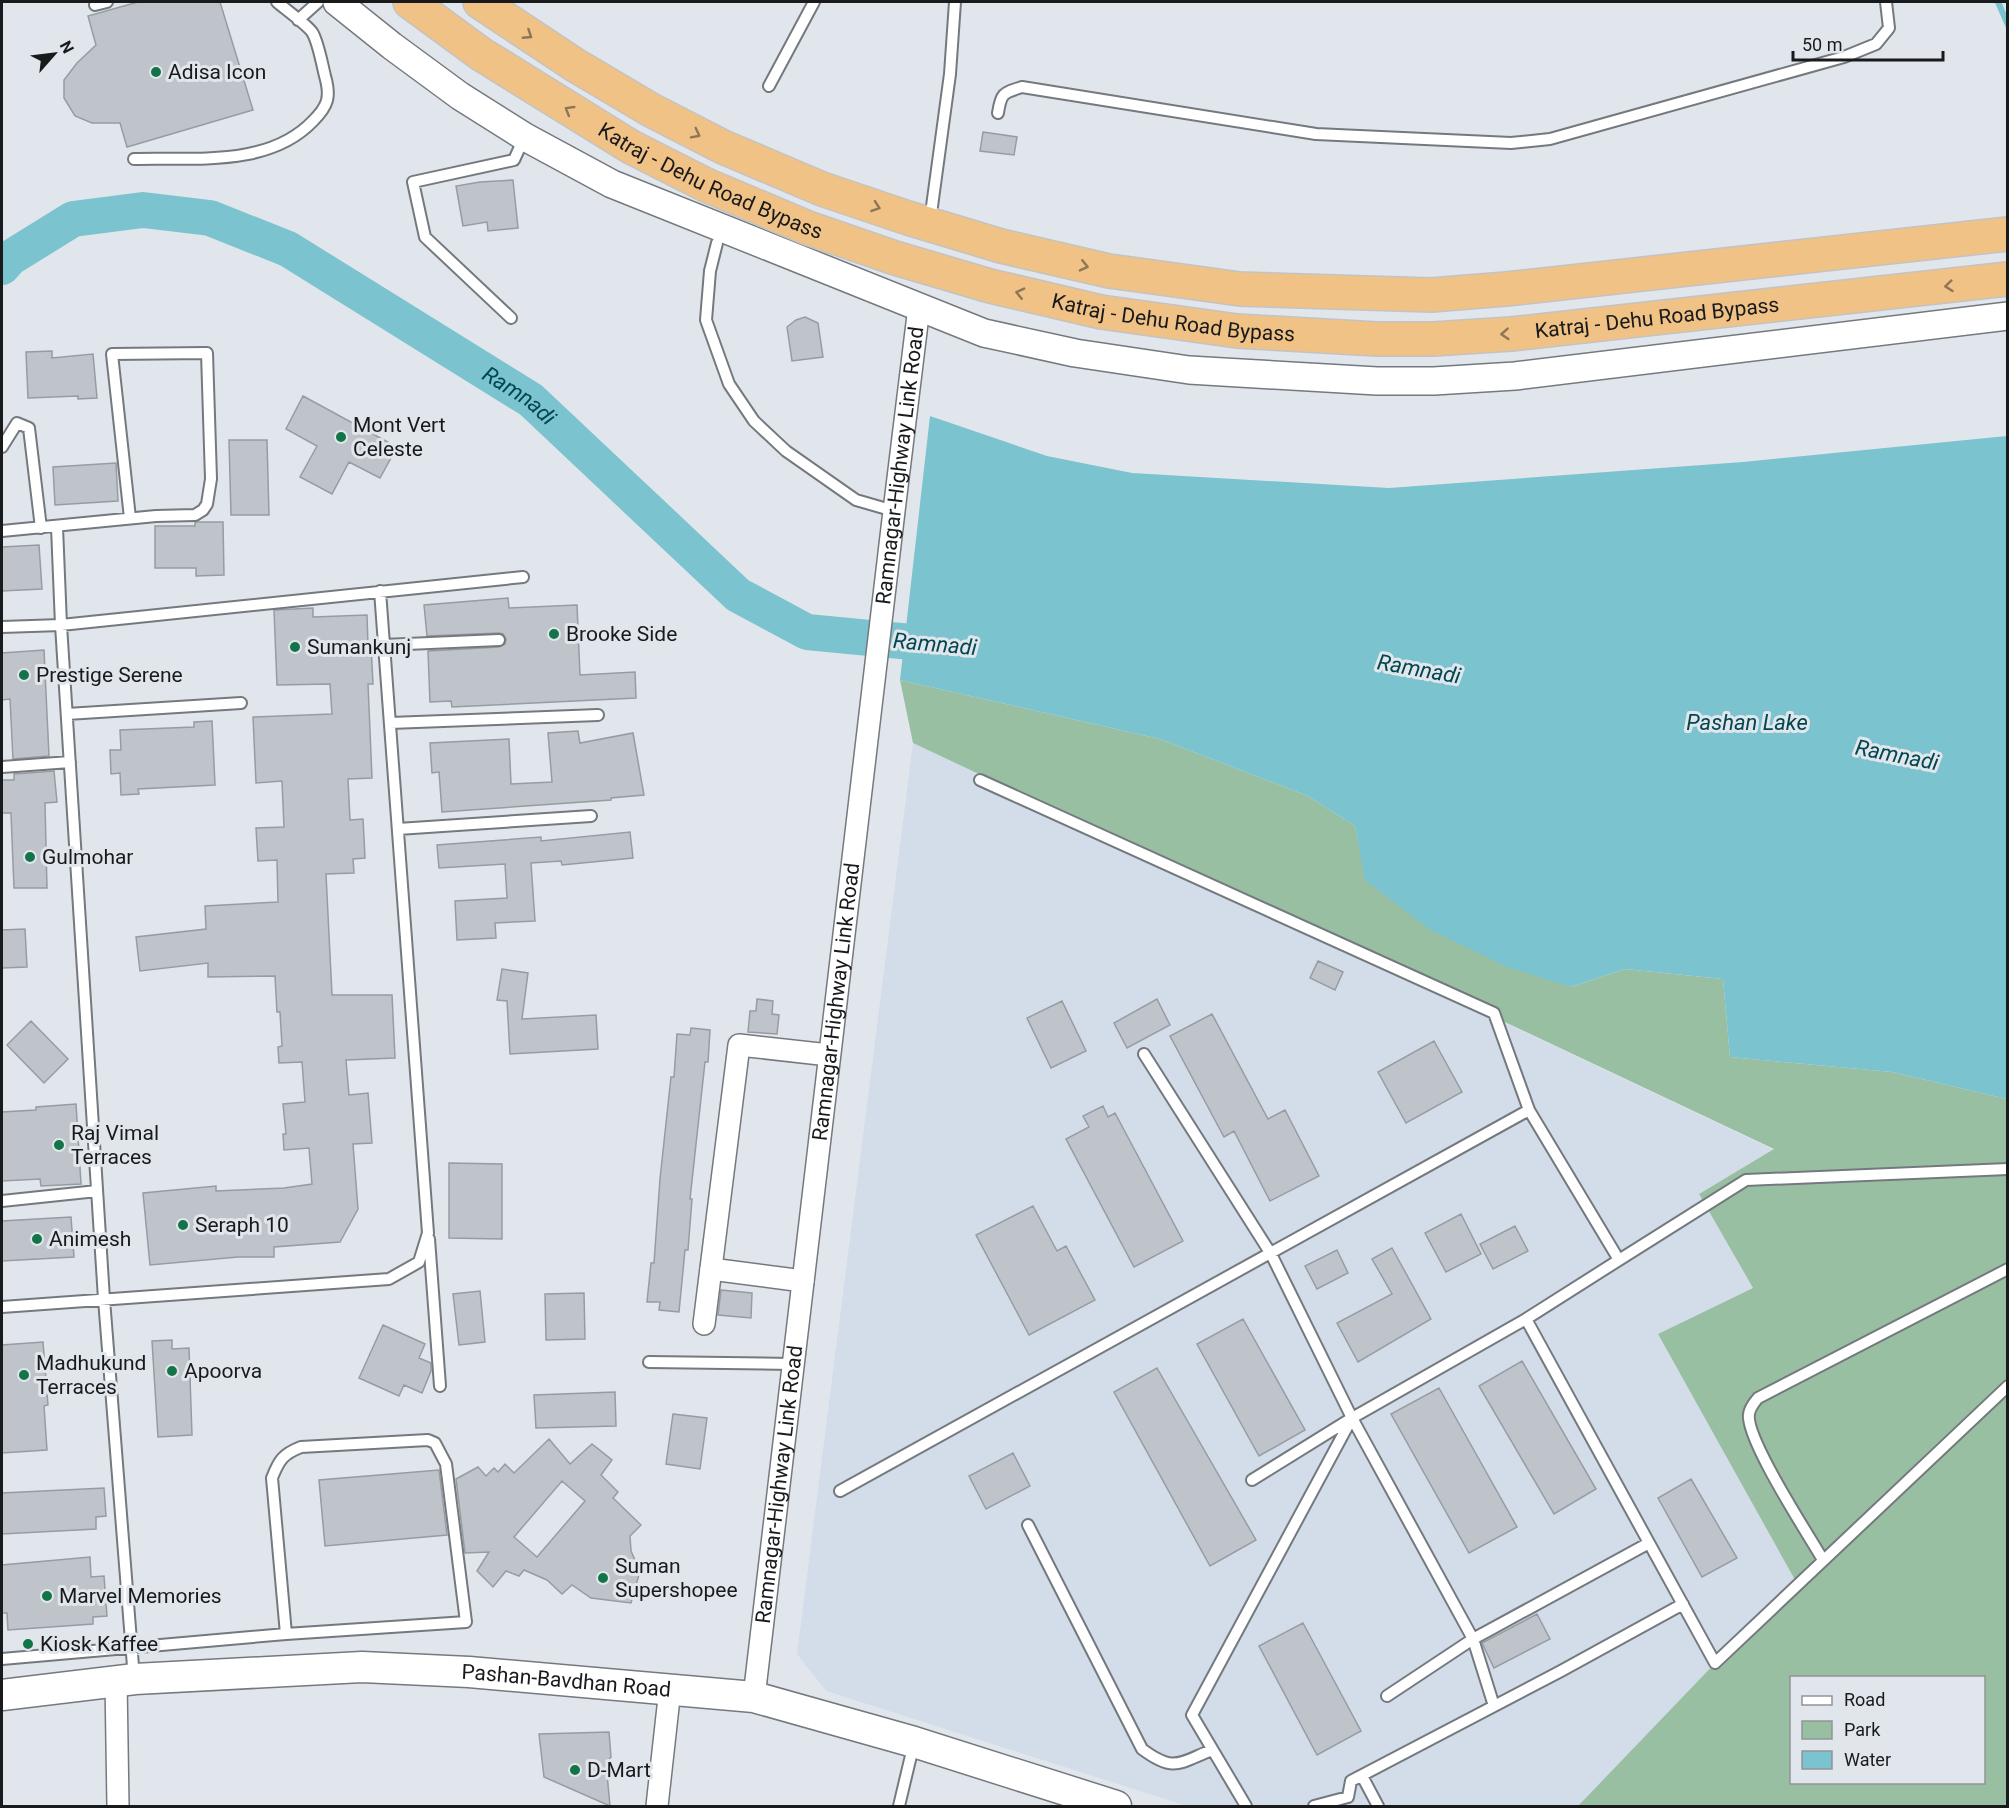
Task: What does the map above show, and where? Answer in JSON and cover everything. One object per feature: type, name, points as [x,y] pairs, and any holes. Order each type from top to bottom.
[{"type":"highway","name":"Katraj - Dehu Road Bypass","points":[[410,2],[481,54],[553,101],[631,147],[705,185],[808,228],[895,258],[990,286],[1101,312],[1237,331],[1377,339],[1433,339],[1522,332],[2007,279]]},
{"type":"highway","name":"Katraj - Dehu Road Bypass","points":[[480,2],[575,65],[651,110],[723,147],[822,189],[930,225],[1001,246],[1109,271],[1240,289],[1420,294],[1506,289],[2007,234]]},
{"type":"main road","name":"Pashan-Bavdhan Road","points":[[2,1695],[125,1680],[362,1667],[470,1671],[754,1697],[914,1742],[1116,1806]]},
{"type":"street","points":[[337,2],[460,96],[525,137],[612,184],[984,333],[1075,353],[1188,370],[1377,381],[1423,381],[1515,376],[2007,316]]},
{"type":"street","name":"Ramnagar-Highway Link Road","points":[[754,1697],[919,307]]},
{"type":"street","points":[[704,1324],[740,1045],[830,1055]]},
{"type":"street","points":[[711,1269],[803,1281]]},
{"type":"street","points":[[118,1806],[125,1680]]},
{"type":"street","points":[[657,1806],[670,1689]]},
{"type":"lane","points":[[95,5],[107,2]]},
{"type":"lane","points":[[134,159],[216,157],[257,153],[299,135],[326,107],[328,87],[312,32],[277,2]]},
{"type":"lane","points":[[298,20],[318,2]]},
{"type":"lane","points":[[769,86],[814,2]]},
{"type":"lane","points":[[930,225],[950,74],[956,2]]},
{"type":"lane","points":[[998,113],[1000,99],[1005,92],[1022,87],[1316,134],[1511,143],[1550,139],[1844,57],[1876,44],[1889,28],[1886,2]]},
{"type":"lane","points":[[511,318],[425,237],[413,182],[514,160],[525,137]]},
{"type":"lane","points":[[717,243],[710,271],[706,320],[729,384],[754,421],[786,452],[856,500],[894,511]]},
{"type":"lane","points":[[2,531],[130,518],[195,515],[203,510],[207,504],[211,479],[207,353],[112,354],[130,518]]},
{"type":"lane","points":[[2,447],[17,423],[29,428],[41,528]]},
{"type":"lane","points":[[57,527],[61,625],[104,1299],[132,1647],[125,1680]]},
{"type":"lane","points":[[2,627],[61,625],[524,577]]},
{"type":"lane","points":[[380,591],[440,1386]]},
{"type":"lane","points":[[384,645],[499,640]]},
{"type":"lane","points":[[67,714],[241,703]]},
{"type":"lane","points":[[390,723],[598,715]]},
{"type":"lane","points":[[2,767],[70,762]]},
{"type":"lane","points":[[980,780],[1494,1013],[1529,1110],[1619,1260]]},
{"type":"lane","points":[[398,829],[591,816]]},
{"type":"lane","points":[[1144,1054],[1271,1254],[1352,1418],[1473,1639],[1494,1706]]},
{"type":"lane","points":[[840,1491],[1529,1110]]},
{"type":"lane","points":[[1252,1480],[1352,1418],[1526,1319],[1746,1180],[2007,1168]]},
{"type":"lane","points":[[2,1201],[97,1191]]},
{"type":"lane","points":[[2,1307],[389,1279],[419,1262],[428,1233]]},
{"type":"lane","points":[[1823,1560],[1758,1449],[1750,1429],[1748,1414],[1752,1405],[1758,1398],[2007,1269]]},
{"type":"lane","points":[[1526,1319],[1715,1663],[2007,1386]]},
{"type":"lane","points":[[650,1362],[793,1364]]},
{"type":"lane","points":[[1246,1806],[1192,1715],[1352,1418]]},
{"type":"lane","points":[[2,1659],[466,1622],[446,1464],[435,1443],[428,1440],[301,1447],[288,1453],[278,1464],[272,1478],[286,1635]]},
{"type":"lane","points":[[1028,1525],[1142,1749],[1159,1762],[1176,1765],[1212,1750]]},
{"type":"lane","points":[[1387,1696],[1473,1639],[1649,1543]]},
{"type":"lane","points":[[1314,1806],[1348,1797],[1351,1781],[1683,1604]]},
{"type":"lane","points":[[899,1806],[914,1742]]},
{"type":"lane","points":[[1362,1776],[1378,1806]]},
{"type":"shaded area","points":[[913,743],[1774,1150],[1699,1194],[1753,1288],[1658,1334],[1795,1580],[1578,1806],[1187,1806],[826,1691],[797,1654]]},
{"type":"green space","points":[[900,680],[1160,739],[1308,796],[1355,826],[1366,880],[1571,987],[1625,969],[1723,979],[1730,1057],[1892,1072],[2007,1099],[2007,1806],[1578,1806],[1795,1580],[1658,1334],[1753,1288],[1699,1194],[1774,1149],[913,743]]},
{"type":"water","name":"Pashan Lake","points":[[930,416],[1047,456],[1132,473],[1389,488],[1743,462],[2007,436],[2007,1099],[1892,1072],[1730,1057],[1723,979],[1625,969],[1571,987],[1507,967],[1429,929],[1365,880],[1355,826],[1308,796],[1160,739],[900,680]]},
{"type":"building","name":"Adisa Icon","points":[[138,2],[220,2],[253,110],[127,147],[120,123],[92,123],[75,116],[64,98],[64,80],[77,63],[96,45],[88,16]]},
{"type":"building","points":[[983,132],[1017,137],[1014,155],[980,151]]},
{"type":"building","points":[[513,180],[518,228],[488,231],[487,222],[463,226],[456,186]]},
{"type":"building","points":[[805,317],[818,323],[823,357],[792,361],[787,327]]},
{"type":"building","points":[[52,351],[52,358],[93,354],[97,398],[78,399],[78,396],[28,398],[26,352]]},
{"type":"building","name":"Mont Vert Celeste","points":[[303,396],[397,447],[380,478],[349,462],[332,494],[300,477],[317,446],[286,429]]},
{"type":"building","points":[[229,440],[267,440],[269,515],[231,515]]},
{"type":"building","points":[[116,463],[118,501],[55,505],[53,467]]},
{"type":"building","points":[[195,522],[223,522],[224,575],[196,576],[196,568],[155,568],[155,526],[195,526]]},
{"type":"building","points":[[39,545],[42,589],[2,591],[2,547]]},
{"type":"building","points":[[508,598],[509,608],[577,605],[580,675],[635,672],[636,698],[452,707],[451,701],[430,702],[428,651],[499,647],[505,644],[506,639],[503,634],[499,633],[427,636],[424,605]]},
{"type":"building","points":[[313,608],[313,617],[367,615],[368,645],[371,645],[373,684],[368,684],[372,778],[348,779],[350,820],[363,819],[365,858],[353,859],[354,873],[326,874],[332,995],[392,995],[395,1058],[346,1060],[349,1095],[368,1093],[372,1143],[353,1144],[358,1209],[340,1242],[274,1247],[274,1257],[238,1257],[150,1265],[143,1193],[216,1186],[216,1191],[284,1188],[312,1184],[309,1148],[284,1150],[283,1134],[286,1134],[283,1104],[305,1102],[302,1062],[279,1063],[278,1047],[282,1046],[275,976],[208,977],[208,963],[140,971],[136,937],[206,929],[205,906],[278,902],[277,860],[258,861],[256,828],[284,827],[282,781],[256,783],[253,717],[332,714],[330,684],[277,685],[274,610]]},
{"type":"building","points":[[44,650],[49,756],[13,759],[10,699],[2,700],[2,653]]},
{"type":"building","points":[[212,721],[215,785],[138,789],[139,794],[121,795],[120,773],[111,774],[110,750],[121,750],[120,730],[194,727],[194,722]]},
{"type":"building","points":[[578,731],[580,743],[633,733],[644,795],[611,798],[611,800],[442,812],[439,772],[432,773],[430,743],[509,739],[511,784],[552,782],[548,733]]},
{"type":"building","points":[[54,771],[57,802],[45,803],[47,888],[14,888],[11,813],[2,813],[2,780],[14,780],[14,774]]},
{"type":"building","points":[[630,832],[633,858],[562,865],[561,861],[531,863],[535,921],[495,923],[496,938],[457,940],[455,901],[507,898],[505,864],[439,868],[437,845],[541,837],[541,841]]},
{"type":"building","points":[[25,929],[27,967],[2,968],[2,930]]},
{"type":"building","points":[[1318,961],[1343,972],[1335,990],[1310,978]]},
{"type":"building","points":[[502,969],[528,973],[522,1019],[596,1015],[598,1049],[510,1054],[507,1001],[497,1000]]},
{"type":"building","points":[[757,999],[773,1001],[772,1014],[779,1015],[777,1034],[748,1032],[750,1011],[756,1011]]},
{"type":"building","points":[[1157,999],[1170,1025],[1127,1048],[1114,1023]]},
{"type":"building","points":[[1062,1001],[1086,1051],[1051,1068],[1027,1018]]},
{"type":"building","points":[[1212,1014],[1268,1119],[1285,1110],[1319,1176],[1270,1201],[1234,1131],[1224,1137],[1170,1036]]},
{"type":"building","points":[[31,1021],[68,1059],[44,1083],[7,1045]]},
{"type":"building","points":[[691,1028],[710,1030],[690,1199],[692,1199],[688,1250],[685,1250],[679,1312],[659,1310],[660,1302],[647,1302],[651,1263],[654,1263],[660,1179],[671,1077],[674,1077],[677,1034],[690,1035]]},
{"type":"building","points":[[1434,1041],[1462,1092],[1406,1123],[1378,1072]]},
{"type":"building","points":[[76,1104],[81,1184],[41,1186],[40,1179],[2,1181],[2,1112]]},
{"type":"building","points":[[1103,1106],[1108,1117],[1115,1113],[1183,1241],[1134,1267],[1066,1139],[1089,1127],[1083,1116]]},
{"type":"building","points":[[449,1163],[502,1164],[502,1239],[449,1238]]},
{"type":"building","points":[[1033,1206],[1057,1251],[1066,1246],[1095,1300],[1029,1335],[976,1235]]},
{"type":"building","points":[[1461,1214],[1481,1254],[1446,1272],[1425,1233]]},
{"type":"building","name":"Animesh","points":[[71,1217],[74,1257],[2,1261],[2,1221]]},
{"type":"building","points":[[1515,1226],[1528,1251],[1493,1269],[1480,1244]]},
{"type":"building","points":[[1392,1248],[1431,1319],[1358,1362],[1337,1323],[1392,1294],[1372,1259]]},
{"type":"building","points":[[1337,1250],[1348,1273],[1317,1289],[1305,1266]]},
{"type":"building","points":[[721,1290],[752,1293],[751,1318],[718,1315]]},
{"type":"building","points":[[480,1291],[485,1342],[459,1345],[453,1294]]},
{"type":"building","points":[[584,1293],[585,1339],[546,1340],[545,1294]]},
{"type":"building","points":[[1243,1319],[1305,1430],[1259,1456],[1197,1344]]},
{"type":"building","points":[[383,1325],[425,1344],[419,1358],[431,1363],[431,1371],[422,1393],[404,1385],[399,1396],[359,1378]]},
{"type":"building","name":"Apoorva","points":[[172,1340],[172,1349],[189,1348],[192,1435],[158,1437],[152,1341]]},
{"type":"building","name":"Madhukund Terraces","points":[[43,1342],[48,1405],[44,1406],[47,1450],[2,1453],[2,1345]]},
{"type":"building","points":[[1522,1361],[1596,1489],[1554,1514],[1479,1386]]},
{"type":"building","points":[[1157,1368],[1256,1540],[1210,1566],[1114,1392]]},
{"type":"building","points":[[1439,1388],[1517,1527],[1469,1553],[1391,1414]]},
{"type":"building","points":[[615,1392],[616,1426],[536,1428],[534,1395]]},
{"type":"building","points":[[673,1414],[707,1418],[700,1469],[666,1464]]},
{"type":"building","points":[[549,1439],[570,1464],[592,1444],[612,1460],[601,1475],[618,1492],[613,1498],[641,1525],[630,1536],[631,1551],[640,1571],[631,1603],[591,1598],[572,1585],[562,1594],[547,1580],[524,1570],[519,1576],[506,1571],[493,1587],[477,1571],[489,1552],[465,1553],[456,1479],[478,1467],[486,1476],[494,1468],[498,1472],[505,1464],[514,1473]],"holes":[[[562,1481],[585,1501],[537,1557],[514,1537]]]},
{"type":"building","points":[[1013,1453],[1030,1486],[986,1509],[969,1476]]},
{"type":"building","points":[[439,1470],[447,1535],[325,1546],[319,1480]]},
{"type":"building","points":[[1691,1479],[1737,1558],[1702,1577],[1658,1498]]},
{"type":"building","points":[[104,1488],[106,1516],[96,1517],[96,1529],[2,1534],[2,1493]]},
{"type":"building","name":"Marvel Memories","points":[[90,1557],[91,1577],[104,1576],[107,1616],[93,1617],[93,1624],[8,1630],[7,1613],[2,1613],[2,1565]]},
{"type":"building","points":[[1537,1614],[1550,1639],[1494,1668],[1482,1643]]},
{"type":"building","points":[[1303,1623],[1361,1731],[1317,1755],[1259,1646]]},
{"type":"building","name":"D-Mart","points":[[609,1732],[611,1757],[606,1763],[610,1806],[544,1777],[539,1734]]},
{"type":"waterway","points":[[1998,2],[2008,25]]},
{"type":"waterway","name":"Ramnadi","points":[[2,267],[10,258],[73,219],[143,210],[210,218],[288,249],[531,400],[738,595],[807,632],[953,646]]},
{"type":"place","name":"Adisa Icon","points":[[156,72]]},
{"type":"place","name":"Mont Vert Celeste","points":[[341,437]]},
{"type":"place","name":"Brooke Side","points":[[554,634]]},
{"type":"place","name":"Sumankunj","points":[[295,647]]},
{"type":"place","name":"Prestige Serene","points":[[24,675]]},
{"type":"place","name":"Gulmohar","points":[[30,857]]},
{"type":"place","name":"Raj Vimal Terraces","points":[[59,1145]]},
{"type":"place","name":"Seraph 10","points":[[183,1225]]},
{"type":"place","name":"Animesh","points":[[37,1239]]},
{"type":"place","name":"Apoorva","points":[[172,1371]]},
{"type":"place","name":"Madhukund Terraces","points":[[24,1375]]},
{"type":"place","name":"Suman Supershopee","points":[[603,1578]]},
{"type":"place","name":"Marvel Memories","points":[[47,1596]]},
{"type":"place","name":"Kiosk Kaffee","points":[[28,1644]]},
{"type":"place","name":"D-Mart","points":[[575,1770]]}]
